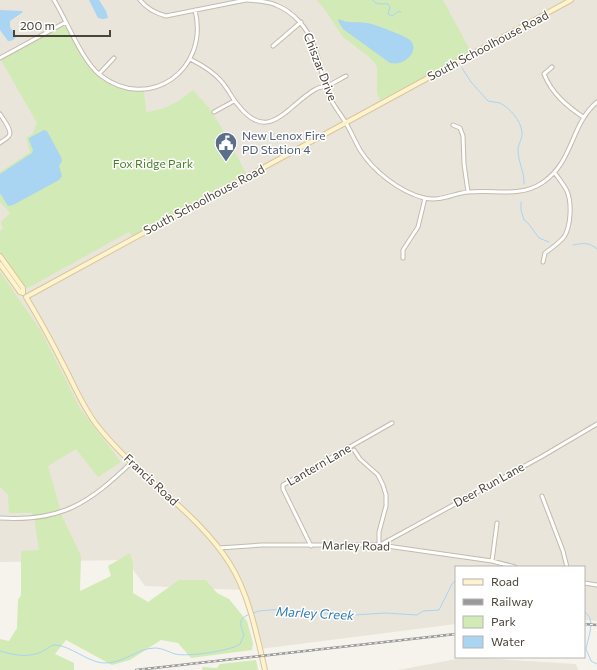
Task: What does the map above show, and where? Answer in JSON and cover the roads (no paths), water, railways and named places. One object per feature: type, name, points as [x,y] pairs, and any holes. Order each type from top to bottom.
[{"type":"street","points":[[54,0],[90,65],[112,84],[135,89],[159,85],[171,79],[183,69],[196,46],[198,36],[198,20],[195,10]]},
{"type":"street","name":"Chiszar Drive","points":[[140,0],[144,6],[155,13],[166,16],[246,0],[278,5],[301,22],[308,31],[314,45],[328,93],[338,112],[346,122],[361,151],[375,168],[390,182],[406,191],[425,198]]},
{"type":"street","name":"South Schoolhouse Road","points":[[24,295],[571,0]]},
{"type":"street","points":[[0,58],[66,22]]},
{"type":"street","points":[[273,46],[301,22]]},
{"type":"street","points":[[99,74],[114,58]]},
{"type":"street","points":[[190,59],[205,67],[222,82],[234,101],[246,115],[256,121],[268,122],[278,118],[292,109],[317,88],[326,86],[346,76]]},
{"type":"street","points":[[552,67],[544,74],[553,91],[572,110],[583,117]]},
{"type":"street","points":[[214,112],[234,101]]},
{"type":"street","points":[[403,258],[403,250],[418,227],[425,198],[440,198],[468,192],[518,192],[533,189],[556,173],[567,156],[583,117],[597,102]]},
{"type":"street","points":[[0,114],[10,133],[9,136],[0,142]]},
{"type":"street","points":[[453,125],[460,128],[462,136],[468,192]]},
{"type":"street","points":[[543,262],[545,253],[554,247],[564,236],[570,219],[567,192],[556,173]]},
{"type":"street","name":"Francis Road","points":[[0,256],[24,288],[24,295]]},
{"type":"street","name":"Francis Road","points":[[0,264],[20,292],[24,295],[48,335],[87,410],[104,434],[198,524],[219,548],[236,574],[245,593],[265,670]]},
{"type":"street","name":"Lantern Lane","points":[[311,546],[283,489],[283,485],[392,423]]},
{"type":"street","name":"Deer Run Lane","points":[[380,545],[541,457],[597,424]]},
{"type":"street","points":[[354,450],[360,459],[378,475],[386,495],[386,506],[379,532],[380,545]]},
{"type":"street","points":[[0,518],[20,519],[46,516],[70,509],[91,498],[112,482],[132,462]]},
{"type":"street","points":[[542,496],[563,551],[567,566]]},
{"type":"street","points":[[492,561],[497,523]]},
{"type":"street","name":"Marley Road","points":[[219,548],[262,545],[380,545],[492,561],[511,566]]},
{"type":"street","points":[[585,583],[597,585]]},
{"type":"water","points":[[89,0],[99,0],[106,11],[108,18],[98,18]]},
{"type":"water","points":[[0,10],[23,12],[10,21],[10,27],[16,36],[12,40],[8,41],[0,30]]},
{"type":"water","points":[[339,19],[342,21],[371,24],[403,36],[413,43],[412,54],[403,62],[390,63],[343,29],[338,21]]},
{"type":"water","points":[[44,130],[47,131],[61,157],[62,161],[59,166],[62,176],[59,180],[13,205],[8,206],[0,193],[0,174],[32,153],[33,150],[29,138]]},
{"type":"waterway","points":[[373,0],[378,4],[388,4],[390,7],[388,14],[392,16],[399,11],[401,12]]},
{"type":"waterway","points":[[462,68],[471,82],[488,101],[504,105],[511,111],[520,124],[522,134],[518,154],[524,184]]},
{"type":"waterway","points":[[521,202],[521,210],[524,220],[539,238],[549,242]]},
{"type":"waterway","points":[[573,245],[586,244],[597,249]]},
{"type":"waterway","name":"Marley Creek","points":[[253,613],[282,609],[293,611],[316,611],[338,616],[385,613],[417,615],[423,611],[439,610],[455,581]]},
{"type":"waterway","name":"Marley Creek","points":[[585,613],[588,615],[591,623],[586,649],[591,661],[597,664]]},
{"type":"waterway","name":"Marley Creek","points":[[0,651],[16,655],[31,655],[55,645],[66,648],[91,660],[103,663],[111,663],[124,659],[142,650],[155,648],[181,655],[209,653],[235,647],[240,644],[244,635],[241,620],[250,614]]},
{"type":"railway","points":[[585,624],[597,625]]},
{"type":"railway","points":[[136,670],[455,634]]},
{"type":"place","name":"New Lenox Fire PD Station 4","points":[[226,162]]},
{"type":"park label","name":"Fox Ridge Park","points":[[153,164]]}]
